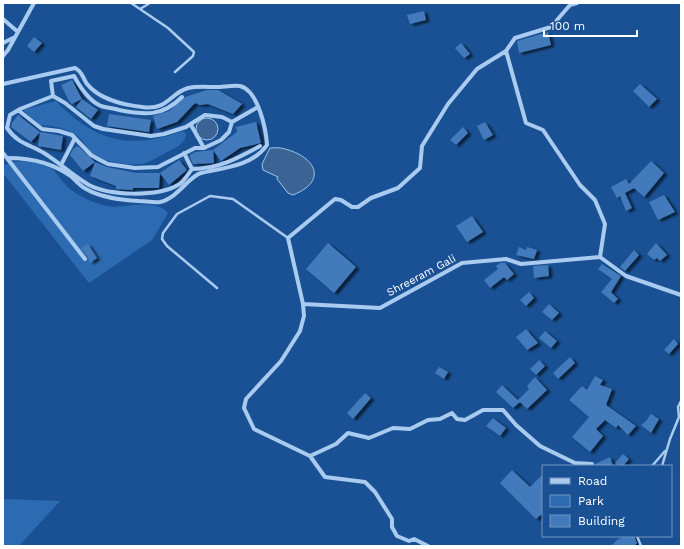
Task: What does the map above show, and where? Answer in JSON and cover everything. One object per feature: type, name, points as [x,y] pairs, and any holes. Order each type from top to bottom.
[{"type":"street","points":[[3,56],[8,50],[34,3]]},
{"type":"street","points":[[428,546],[419,540],[414,539],[409,541],[397,536],[392,527],[392,519],[375,492],[365,482],[325,477],[310,456],[254,429],[244,408],[246,399],[281,361],[300,331],[304,316],[303,304],[288,238],[335,199],[341,200],[352,207],[358,207],[372,198],[398,188],[420,168],[422,146],[448,104],[478,69],[506,51],[515,38],[551,27],[570,4],[577,3]]},
{"type":"street","points":[[3,18],[18,32]]},
{"type":"street","points":[[3,43],[14,37]]},
{"type":"street","points":[[506,51],[526,123],[543,130],[580,184],[595,200],[605,224],[600,257],[626,276],[681,295]]},
{"type":"street","points":[[3,84],[75,68],[80,70],[86,83],[97,94],[126,104],[144,108],[164,105],[189,88],[240,86],[250,91],[254,97],[266,134],[267,144],[259,154],[231,168],[200,173],[175,195],[160,202],[105,197],[85,189],[72,177],[47,163],[21,158],[9,158]]},
{"type":"street","points":[[53,96],[51,81],[74,76],[80,88],[101,106],[133,113],[149,114],[158,112],[174,106],[182,97]]},
{"type":"street","points":[[53,96],[65,103],[94,126],[103,129],[151,136],[164,134],[191,125],[205,115],[222,117],[232,122]]},
{"type":"street","points":[[53,96],[18,110],[10,115],[7,128],[10,133],[25,145],[43,152],[90,185],[127,194],[140,195],[173,188],[180,185],[192,169],[226,164],[260,146]]},
{"type":"street","points":[[18,110],[42,129],[67,133],[75,138],[91,155],[108,164],[135,168],[158,167],[184,153],[196,148],[204,148],[221,140],[229,132],[232,122],[258,107]]},
{"type":"street","points":[[191,125],[204,148]]},
{"type":"street","points":[[61,165],[75,138]]},
{"type":"street","points":[[3,153],[9,158],[85,259]]},
{"type":"street","points":[[184,153],[192,169]]},
{"type":"street","name":"Shreeram Gali","points":[[303,304],[380,308],[462,263],[506,259],[521,264],[600,257]]},
{"type":"street","points":[[310,456],[336,444],[348,433],[369,438],[394,428],[410,429],[428,420],[440,419],[452,413],[457,419],[465,420],[483,410],[492,409],[503,410],[516,425],[540,446],[575,463],[592,464]]},
{"type":"lane","points":[[131,3],[168,28],[194,52],[193,56],[175,72]]},
{"type":"lane","points":[[140,9],[150,3]]},
{"type":"lane","points":[[216,288],[167,246],[162,239],[163,233],[177,214],[210,196],[233,199],[288,238]]},
{"type":"lane","points":[[662,465],[679,417],[678,407],[681,400]]},
{"type":"lane","points":[[653,465],[667,449]]},
{"type":"green space","points":[[56,101],[70,115],[85,126],[99,134],[114,138],[130,141],[164,137],[183,131],[186,134],[182,143],[177,147],[142,164],[124,164],[110,161],[94,155],[82,140],[68,130],[40,125],[23,110]]},
{"type":"green space","points":[[35,160],[43,163],[56,172],[65,184],[74,192],[94,202],[111,206],[154,205],[168,213],[152,240],[89,283],[3,173],[3,166],[12,162]]},
{"type":"green space","points":[[3,499],[60,501],[19,546],[3,546]]},
{"type":"shaded area","points":[[207,118],[215,121],[218,129],[215,137],[207,140],[199,137],[196,129],[199,121]]},
{"type":"shaded area","points":[[270,148],[283,148],[296,153],[310,163],[314,170],[314,176],[311,183],[293,195],[288,193],[277,179],[278,177],[263,170],[262,164]]},
{"type":"building","points":[[424,11],[426,20],[410,24],[407,15]]},
{"type":"building","points":[[548,32],[551,45],[519,53],[517,41]]},
{"type":"building","points":[[34,37],[42,43],[34,52],[27,46]]},
{"type":"building","points":[[461,43],[470,54],[464,58],[455,48]]},
{"type":"building","points":[[72,80],[82,99],[72,104],[61,85]]},
{"type":"building","points":[[640,84],[657,99],[649,107],[633,91]]},
{"type":"building","points":[[207,90],[218,90],[242,104],[233,114],[208,104],[200,105],[195,103],[177,122],[157,129],[153,116],[169,111],[185,97]]},
{"type":"building","points":[[82,99],[98,110],[91,119],[76,107]]},
{"type":"building","points":[[109,114],[151,120],[149,132],[107,126]]},
{"type":"building","points":[[18,115],[40,132],[31,142],[11,127]]},
{"type":"building","points":[[256,122],[261,143],[240,148],[221,161],[213,150],[237,132],[236,127]]},
{"type":"building","points":[[485,122],[493,135],[484,140],[477,126]]},
{"type":"building","points":[[463,127],[468,133],[456,145],[450,140]]},
{"type":"building","points":[[40,132],[63,136],[61,150],[38,146]]},
{"type":"building","points":[[78,146],[95,162],[83,171],[70,155],[73,149]]},
{"type":"building","points":[[213,150],[214,163],[193,164],[190,155],[195,152]]},
{"type":"building","points":[[179,160],[187,170],[169,185],[160,173]]},
{"type":"building","points":[[651,161],[664,173],[644,197],[634,188],[625,193],[632,208],[626,211],[620,196],[617,198],[611,187],[626,179],[629,184]]},
{"type":"building","points":[[95,162],[107,167],[136,173],[160,173],[159,188],[133,188],[133,190],[116,189],[116,186],[90,176]]},
{"type":"building","points":[[664,195],[675,212],[658,220],[649,202]]},
{"type":"building","points":[[472,216],[483,232],[467,242],[456,226]]},
{"type":"building","points":[[328,243],[356,267],[334,293],[306,269]]},
{"type":"building","points":[[656,243],[667,255],[660,261],[657,258],[654,260],[647,254]]},
{"type":"building","points":[[88,244],[97,258],[90,263],[88,257],[81,248]]},
{"type":"building","points":[[519,247],[526,250],[527,247],[537,250],[534,259],[516,255]]},
{"type":"building","points":[[634,250],[639,255],[625,271],[620,267]]},
{"type":"building","points":[[500,263],[505,263],[514,274],[507,280],[504,277],[490,288],[484,280],[498,269],[496,266]]},
{"type":"building","points":[[602,264],[621,276],[611,292],[618,299],[614,303],[601,292],[612,279],[598,269]]},
{"type":"building","points":[[548,265],[549,276],[534,278],[533,266]]},
{"type":"building","points":[[529,292],[534,298],[526,306],[520,300]]},
{"type":"building","points":[[549,304],[559,313],[552,320],[542,312]]},
{"type":"building","points":[[526,329],[538,343],[527,350],[516,337]]},
{"type":"building","points":[[545,331],[557,341],[551,348],[539,338]]},
{"type":"building","points":[[674,339],[678,344],[669,354],[664,350]]},
{"type":"building","points":[[570,357],[575,363],[558,379],[553,373]]},
{"type":"building","points":[[539,360],[545,366],[536,375],[530,369]]},
{"type":"building","points":[[439,367],[448,372],[444,379],[435,373]]},
{"type":"building","points":[[595,376],[603,380],[600,385],[612,389],[606,405],[636,426],[628,435],[618,425],[616,428],[605,420],[596,429],[603,436],[590,452],[572,437],[589,417],[569,400],[582,386],[587,390]]},
{"type":"building","points":[[535,377],[547,390],[527,409],[518,400],[529,389],[527,386]]},
{"type":"building","points":[[502,385],[520,402],[513,408],[496,392]]},
{"type":"building","points":[[365,393],[371,398],[353,419],[347,413]]},
{"type":"building","points":[[651,414],[659,419],[651,433],[641,425]]},
{"type":"building","points":[[493,418],[506,428],[500,436],[486,426]]},
{"type":"building","points":[[623,454],[629,459],[624,465],[618,465],[615,463]]},
{"type":"building","points":[[610,457],[613,465],[595,465]]},
{"type":"building","points":[[512,470],[530,487],[542,475],[542,514],[536,519],[500,483]]},
{"type":"building","points":[[622,537],[634,537],[637,543],[634,546],[611,546],[619,538],[620,539]]}]
